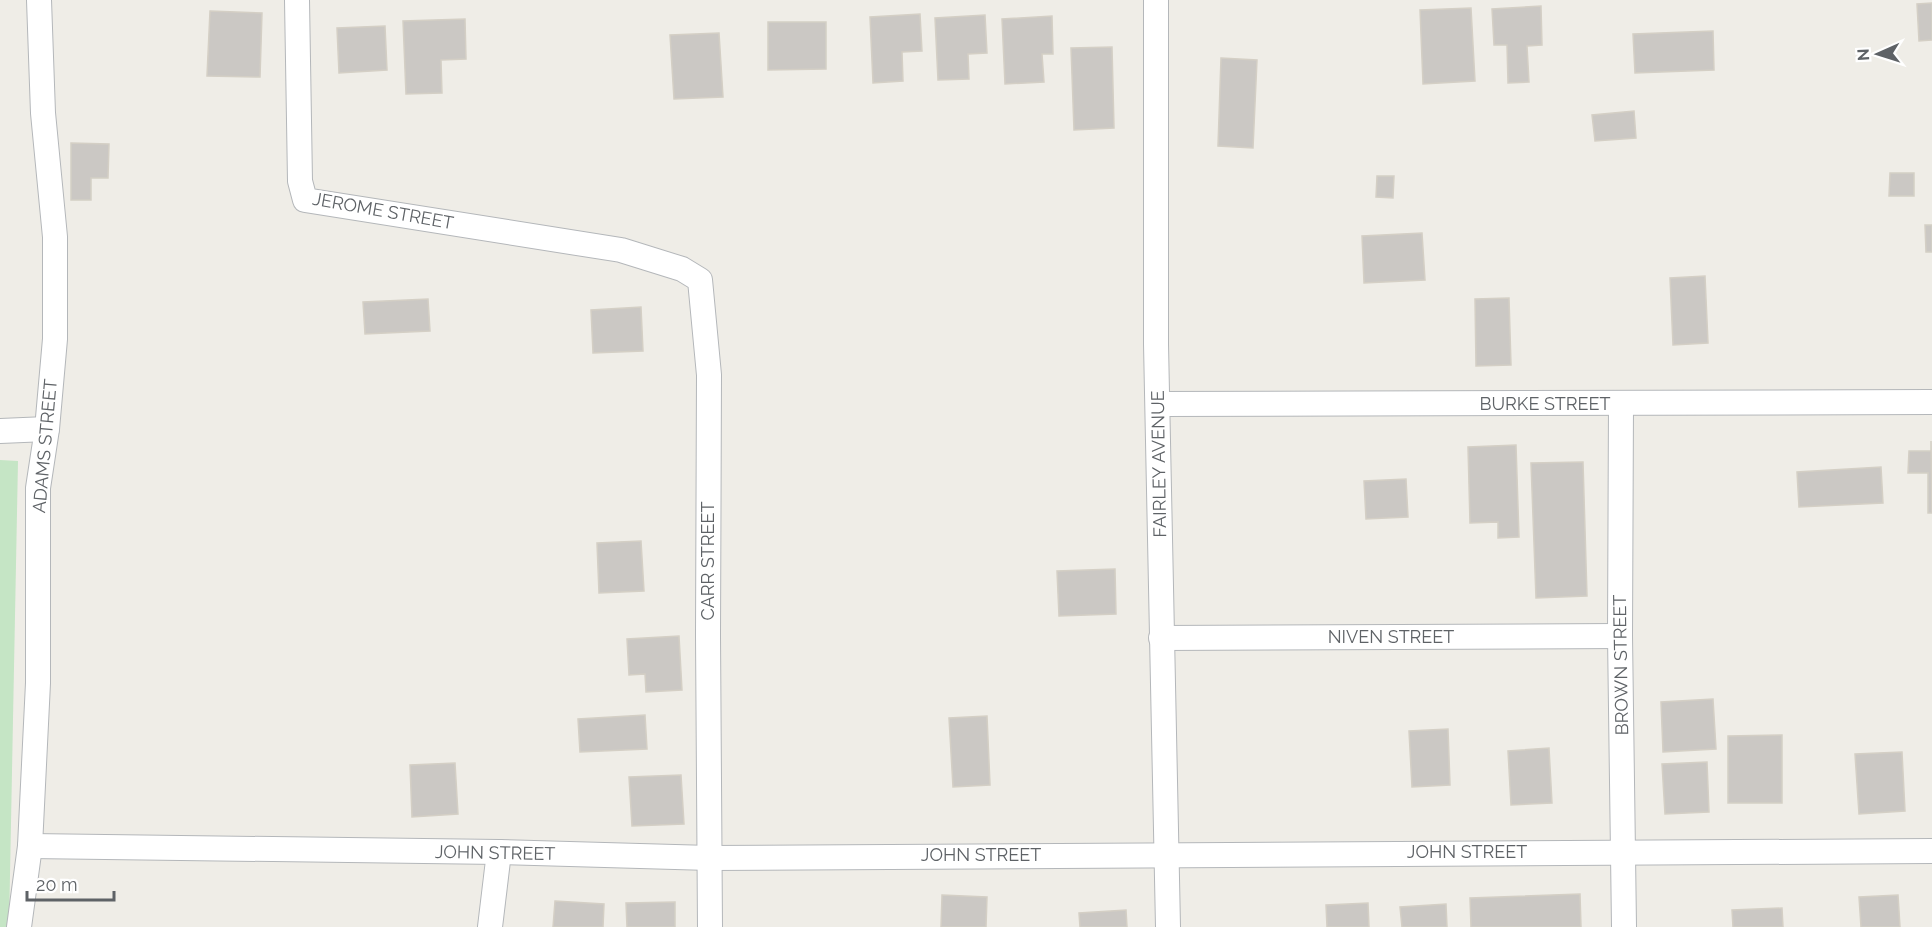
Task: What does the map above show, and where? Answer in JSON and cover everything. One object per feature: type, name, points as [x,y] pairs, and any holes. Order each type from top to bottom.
[{"type":"street","name":"ADAMS STREET","points":[[18,927],[30,846],[38,683],[38,488],[47,429],[55,339],[55,237],[43,113],[39,0]]},
{"type":"street","name":"JEROME STREET","points":[[297,0],[300,181],[305,200],[621,250]]},
{"type":"street","name":"FAIRLEY AVENUE","points":[[1156,0],[1161,638],[1168,927]]},
{"type":"street","name":"CARR STREET","points":[[621,250],[682,269],[700,280],[709,375],[710,927]]},
{"type":"street","name":"BURKE STREET","points":[[1158,404],[1932,402]]},
{"type":"street","name":"BROWN STREET","points":[[1621,404],[1620,636],[1623,927]]},
{"type":"street","points":[[0,431],[47,429]]},
{"type":"street","name":"NIVEN STREET","points":[[1161,638],[1620,636]]},
{"type":"street","name":"JOHN STREET","points":[[30,846],[499,852],[710,858],[1932,851]]},
{"type":"street","points":[[490,927],[499,852]]},
{"type":"green space","points":[[0,460],[18,461],[9,927],[0,927]]},
{"type":"building","points":[[1932,3],[1932,40],[1919,41],[1917,4]]},
{"type":"building","points":[[1541,6],[1542,45],[1527,46],[1529,82],[1508,83],[1507,45],[1494,45],[1492,9]]},
{"type":"building","points":[[1471,8],[1475,81],[1423,84],[1420,10]]},
{"type":"building","points":[[210,11],[262,13],[260,77],[207,76]]},
{"type":"building","points":[[920,14],[922,51],[902,52],[903,81],[873,83],[870,17]]},
{"type":"building","points":[[985,15],[987,53],[968,54],[969,79],[938,80],[935,18]]},
{"type":"building","points":[[1052,16],[1053,54],[1042,54],[1044,82],[1005,84],[1002,19]]},
{"type":"building","points":[[465,19],[466,59],[441,60],[442,93],[406,94],[403,21]]},
{"type":"building","points":[[768,22],[826,22],[826,69],[768,70]]},
{"type":"building","points":[[385,26],[387,70],[339,73],[337,28]]},
{"type":"building","points":[[1713,31],[1714,70],[1635,73],[1633,34]]},
{"type":"building","points":[[719,33],[723,97],[674,99],[670,35]]},
{"type":"building","points":[[1112,47],[1114,128],[1074,130],[1071,48]]},
{"type":"building","points":[[1221,58],[1257,60],[1253,148],[1218,146]]},
{"type":"building","points":[[1634,111],[1636,138],[1595,141],[1592,115]]},
{"type":"building","points":[[71,143],[109,144],[108,178],[91,178],[91,200],[71,200]]},
{"type":"building","points":[[1890,173],[1914,173],[1914,196],[1889,196]]},
{"type":"building","points":[[1377,176],[1394,176],[1393,198],[1376,197]]},
{"type":"building","points":[[1925,225],[1932,225],[1932,252],[1926,252]]},
{"type":"building","points":[[1422,233],[1425,280],[1364,283],[1362,236]]},
{"type":"building","points":[[1705,276],[1708,343],[1673,345],[1670,278]]},
{"type":"building","points":[[1509,298],[1511,365],[1476,366],[1475,299]]},
{"type":"building","points":[[428,299],[430,331],[365,334],[363,302]]},
{"type":"building","points":[[641,307],[643,351],[593,353],[591,310]]},
{"type":"building","points":[[1931,441],[1932,513],[1928,513],[1928,473],[1908,473],[1909,451],[1931,451]]},
{"type":"building","points":[[1516,445],[1519,537],[1498,538],[1498,522],[1470,523],[1468,447]]},
{"type":"building","points":[[1583,462],[1587,596],[1536,598],[1531,463]]},
{"type":"building","points":[[1881,467],[1883,503],[1799,507],[1797,472]]},
{"type":"building","points":[[1406,479],[1408,517],[1366,519],[1364,481]]},
{"type":"building","points":[[641,541],[644,591],[599,593],[597,543]]},
{"type":"building","points":[[1115,569],[1116,614],[1059,616],[1057,571]]},
{"type":"building","points":[[679,636],[682,690],[646,692],[645,674],[629,675],[627,639]]},
{"type":"building","points":[[1713,699],[1716,749],[1663,752],[1661,702]]},
{"type":"building","points":[[645,715],[647,749],[580,752],[578,719]]},
{"type":"building","points":[[987,716],[990,785],[953,787],[949,718]]},
{"type":"building","points":[[1448,729],[1450,785],[1412,787],[1409,731]]},
{"type":"building","points":[[1782,735],[1782,803],[1728,803],[1728,736]]},
{"type":"building","points":[[1549,748],[1552,803],[1511,805],[1508,751]]},
{"type":"building","points":[[1902,752],[1905,811],[1859,814],[1855,754]]},
{"type":"building","points":[[1707,762],[1709,812],[1665,814],[1662,764]]},
{"type":"building","points":[[455,763],[458,814],[412,817],[410,765]]},
{"type":"building","points":[[681,775],[684,824],[632,826],[629,777]]},
{"type":"building","points":[[1580,894],[1581,927],[1471,927],[1470,898]]},
{"type":"building","points":[[942,895],[987,897],[986,927],[941,927]]},
{"type":"building","points":[[1898,895],[1900,927],[1861,927],[1859,897]]},
{"type":"building","points":[[555,901],[604,904],[603,927],[553,927]]},
{"type":"building","points":[[675,902],[675,927],[627,927],[626,903]]},
{"type":"building","points":[[1368,903],[1369,927],[1327,927],[1326,905]]},
{"type":"building","points":[[1446,904],[1447,927],[1402,927],[1400,907]]},
{"type":"building","points":[[1782,908],[1783,927],[1733,927],[1732,910]]},
{"type":"building","points":[[1126,910],[1127,927],[1080,927],[1079,913]]}]
